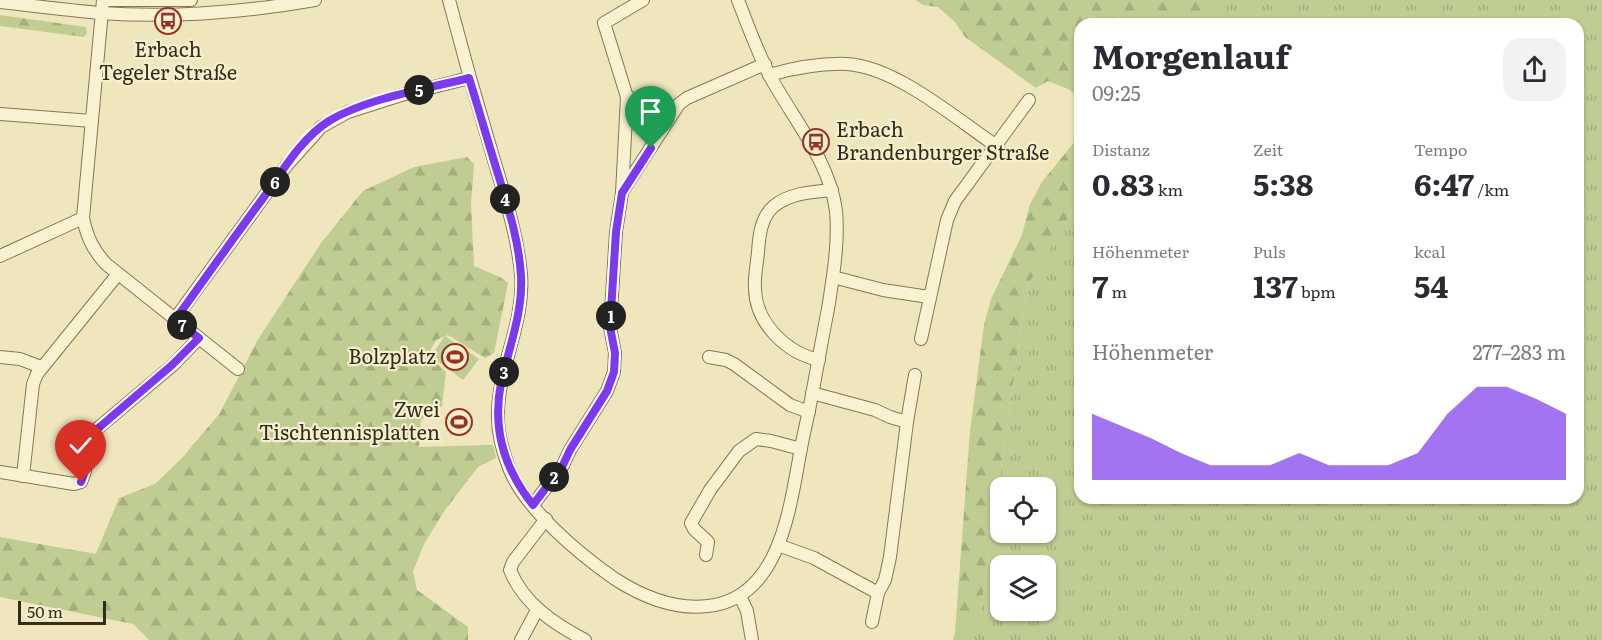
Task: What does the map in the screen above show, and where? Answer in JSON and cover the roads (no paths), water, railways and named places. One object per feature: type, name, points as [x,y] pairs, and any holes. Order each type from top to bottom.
[{"type":"street","points":[[191,0],[104,0],[83,218],[91,245],[106,264],[238,369]]},
{"type":"street","points":[[0,2],[102,13],[188,14],[245,10],[315,0]]},
{"type":"street","points":[[449,0],[469,78],[511,218],[521,274],[518,317],[501,383],[497,415],[508,467],[518,487],[533,505],[569,543],[595,565],[640,594],[679,606],[699,607],[719,605],[740,596],[754,585],[765,571],[778,545],[796,478],[819,360],[833,277],[837,231],[832,190],[826,175],[767,70],[738,0]]},
{"type":"street","points":[[533,505],[563,465],[607,391],[614,372],[615,353],[610,327],[616,232],[622,193],[627,97],[604,23],[643,0]]},
{"type":"street","points":[[622,193],[672,112],[687,98],[767,70],[848,64],[869,68],[907,85],[995,145]]},
{"type":"street","points":[[175,320],[286,165],[321,127],[348,112],[398,96],[469,78]]},
{"type":"street","points":[[627,97],[672,112]]},
{"type":"street","points":[[921,339],[947,220],[955,201],[1029,100]]},
{"type":"street","points":[[0,114],[92,121]]},
{"type":"street","points":[[819,360],[796,352],[775,334],[764,321],[754,291],[759,236],[763,221],[772,208],[784,199],[806,193],[832,190]]},
{"type":"street","points":[[0,256],[83,218]]},
{"type":"street","points":[[23,476],[33,384],[41,367],[118,274]]},
{"type":"street","points":[[833,277],[883,290],[929,297]]},
{"type":"street","points":[[0,472],[74,484],[81,482],[85,471],[76,458],[77,449],[81,443],[172,365],[199,338]]},
{"type":"street","points":[[0,357],[20,359],[41,367]]},
{"type":"street","points":[[710,357],[734,364],[790,405],[809,412]]},
{"type":"street","points":[[872,622],[878,593],[885,580],[890,557],[915,375]]},
{"type":"street","points":[[812,393],[875,410],[907,422]]},
{"type":"street","points":[[706,555],[708,542],[694,529],[692,523],[710,490],[739,451],[756,439],[801,449]]},
{"type":"street","points":[[546,519],[513,562],[510,570],[515,581],[537,610],[585,640]]},
{"type":"street","points":[[778,545],[814,558],[878,593]]},
{"type":"street","points":[[740,596],[747,611],[752,640]]},
{"type":"street","points":[[521,640],[537,610]]},
{"type":"place","name":"Erbach Tegeler Straße","points":[[168,21]]},
{"type":"place","name":"Erbach Brandenburger Straße","points":[[816,142]]},
{"type":"place","name":"Bolzplatz","points":[[455,357]]},
{"type":"place","name":"Zwei Tischtennisplatten","points":[[459,422]]}]
